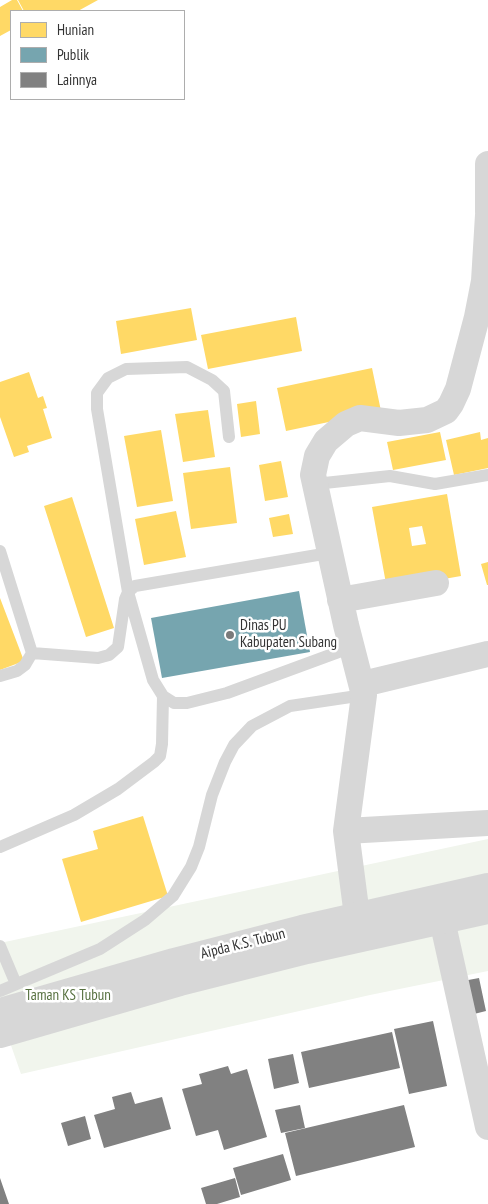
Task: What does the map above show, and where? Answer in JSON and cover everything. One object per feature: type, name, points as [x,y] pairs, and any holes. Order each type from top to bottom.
[{"type":"street","points":[[357,916],[346,831],[364,690],[340,600],[313,474],[317,456],[326,441],[346,424],[360,418],[399,423],[427,420],[446,411],[451,404],[458,388],[484,281],[488,213],[488,164]]},
{"type":"street","points":[[340,600],[436,583]]},
{"type":"street","points":[[364,690],[488,654]]},
{"type":"street","points":[[346,831],[488,824]]},
{"type":"street","name":"Aipda K.S. Tubun","points":[[1,1026],[174,962],[357,916],[488,887]]},
{"type":"street","name":"Aipda K.S. Tubun","points":[[1,1026],[307,950],[488,910]]},
{"type":"street","points":[[442,920],[488,1127]]},
{"type":"lane","points":[[229,437],[224,391],[212,380],[186,367],[126,370],[108,378],[98,393],[97,409],[128,592],[153,680],[163,696],[174,703],[187,703],[227,693],[352,647]]},
{"type":"lane","points":[[315,484],[390,476],[435,484],[488,475]]},
{"type":"lane","points":[[0,551],[32,653]]},
{"type":"lane","points":[[32,653],[98,658],[109,655],[118,647],[128,592],[134,586],[329,552]]},
{"type":"lane","points":[[0,676],[17,671],[24,665],[32,653]]},
{"type":"lane","points":[[0,991],[100,949],[145,920],[174,896],[191,867],[199,848],[212,795],[224,762],[234,745],[252,726],[290,706],[364,690]]},
{"type":"lane","points":[[0,847],[74,816],[118,789],[154,762],[160,756],[162,744],[163,696]]},
{"type":"lane","points":[[0,946],[16,984]]},
{"type":"green space","name":"Taman KS Tubun","points":[[488,839],[488,971],[370,995],[21,1074],[0,1014],[0,943]]},
{"type":"building: Hunian","points":[[12,0],[17,0],[22,10],[10,10],[10,31],[0,36],[0,7]]},
{"type":"building: Hunian","points":[[18,0],[98,0],[80,10],[23,10]]},
{"type":"building: Hunian","points":[[191,308],[197,340],[121,354],[116,321]]},
{"type":"building: Hunian","points":[[296,317],[302,351],[208,369],[201,335]]},
{"type":"building: Hunian","points":[[372,368],[381,411],[286,431],[277,388]]},
{"type":"building: Hunian","points":[[29,372],[38,398],[43,396],[47,408],[43,409],[52,438],[27,446],[29,452],[14,457],[0,417],[0,382]]},
{"type":"building: Hunian","points":[[256,401],[260,434],[241,437],[237,404]]},
{"type":"building: Hunian","points":[[208,410],[215,457],[183,462],[175,414]]},
{"type":"building: Hunian","points":[[161,430],[173,501],[137,507],[124,436]]},
{"type":"building: Hunian","points":[[440,432],[446,460],[393,470],[387,442]]},
{"type":"building: Hunian","points":[[480,432],[481,440],[488,438],[488,468],[454,475],[446,440]]},
{"type":"building: Hunian","points":[[281,461],[288,497],[265,501],[259,465]]},
{"type":"building: Hunian","points":[[230,467],[237,523],[191,529],[183,473]]},
{"type":"building: Hunian","points":[[447,494],[461,576],[387,589],[372,507]],"holes":[[[422,526],[426,544],[412,546],[409,528]]]},
{"type":"building: Hunian","points":[[72,497],[114,628],[86,637],[44,506]]},
{"type":"building: Hunian","points":[[176,511],[186,557],[144,565],[135,519]]},
{"type":"building: Hunian","points":[[289,514],[293,534],[273,537],[269,518]]},
{"type":"building: Hunian","points":[[488,562],[488,585],[487,585],[481,564]]},
{"type":"building: Hunian","points":[[0,598],[24,661],[0,670]]},
{"type":"building: Hunian","points":[[143,816],[168,896],[81,922],[62,859],[98,849],[93,831]]},
{"type":"building: Publik","name":"Dinas PU Kabupaten Subang","points":[[299,591],[310,652],[162,678],[151,618]]},
{"type":"building: Lainnya","points":[[479,978],[486,1011],[470,1015],[463,981]]},
{"type":"building: Lainnya","points":[[433,1021],[447,1086],[409,1094],[394,1029]]},
{"type":"building: Lainnya","points":[[392,1032],[400,1068],[309,1088],[301,1052]]},
{"type":"building: Lainnya","points":[[293,1054],[299,1083],[274,1089],[268,1059]]},
{"type":"building: Lainnya","points":[[228,1066],[231,1074],[247,1069],[267,1137],[224,1150],[218,1130],[196,1136],[182,1089],[202,1084],[199,1074]]},
{"type":"building: Lainnya","points":[[131,1092],[135,1104],[162,1097],[171,1129],[104,1148],[94,1115],[115,1109],[112,1097]]},
{"type":"building: Lainnya","points":[[300,1105],[305,1128],[281,1133],[275,1110]]},
{"type":"building: Lainnya","points":[[404,1105],[415,1147],[296,1176],[285,1133]]},
{"type":"building: Lainnya","points":[[85,1116],[91,1139],[68,1146],[61,1123]]},
{"type":"building: Lainnya","points":[[283,1154],[291,1180],[241,1195],[233,1168]]},
{"type":"building: Lainnya","points":[[0,1178],[9,1204],[0,1204]]},
{"type":"building: Lainnya","points":[[235,1178],[240,1197],[217,1204],[206,1204],[201,1188]]},
{"type":"place","name":"Dinas PU Kabupaten Subang","points":[[230,635]]}]
